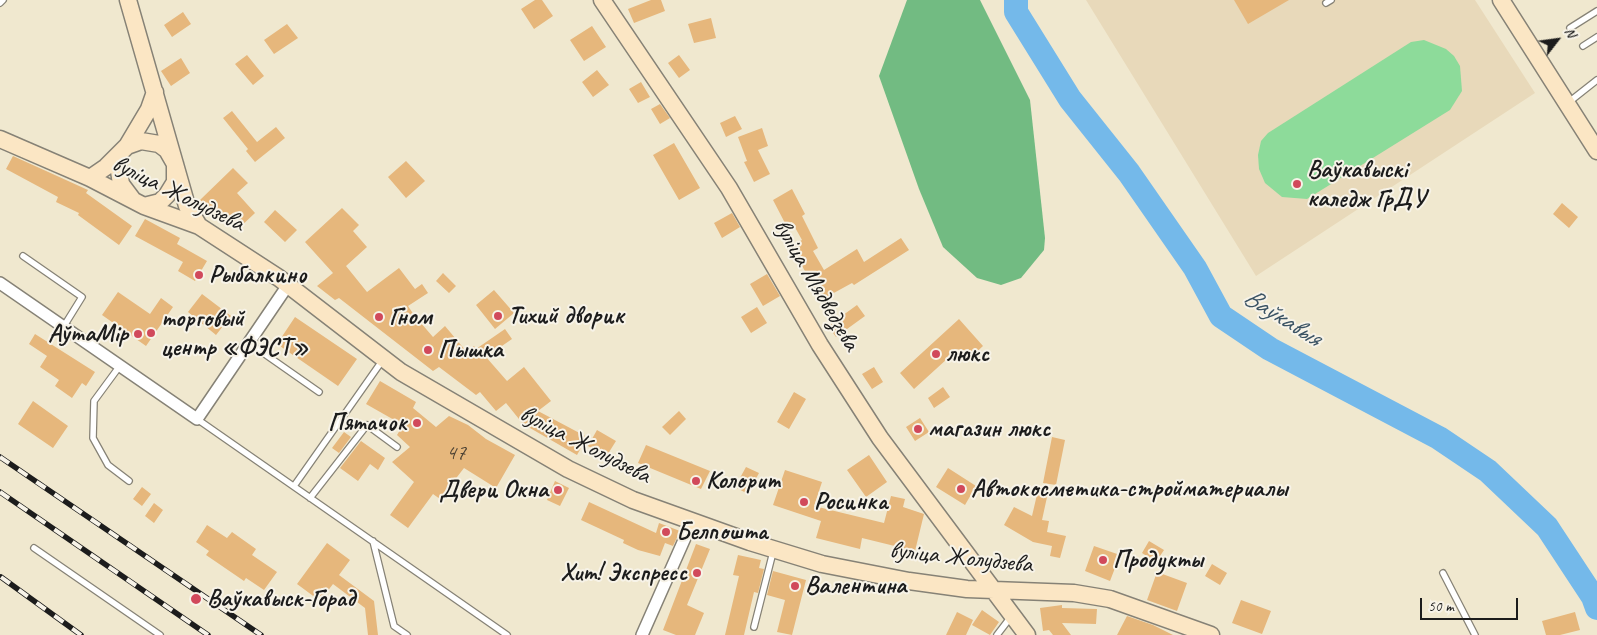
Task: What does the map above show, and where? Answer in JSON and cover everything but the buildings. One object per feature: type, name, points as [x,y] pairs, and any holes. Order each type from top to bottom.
[{"type":"street","points":[[128,0],[188,206],[199,226]]},
{"type":"street","name":"вуліца Мядведзева","points":[[602,0],[729,188],[820,345],[880,438],[993,592],[1027,635]]},
{"type":"street","points":[[1501,0],[1597,151]]},
{"type":"street","points":[[90,178],[123,150],[142,141],[158,144],[166,150],[175,164],[175,182],[167,195],[160,202],[138,204],[121,184],[118,164],[123,150],[149,109],[155,92]]},
{"type":"street","name":"вуліца Жолудзева","points":[[0,138],[90,178],[138,204],[199,226],[288,285],[401,372],[568,469],[633,500],[774,550],[822,564],[909,581],[993,592],[1074,593],[1110,599],[1211,635]]},
{"type":"street","points":[[0,282],[120,367],[198,419],[288,285]]},
{"type":"street","points":[[642,635],[692,522]]},
{"type":"lane","points":[[0,3],[4,0]]},
{"type":"lane","points":[[1570,28],[1597,11]]},
{"type":"lane","points":[[1583,46],[1597,37]]},
{"type":"lane","points":[[1567,104],[1597,80]]},
{"type":"lane","points":[[23,256],[82,297],[64,326]]},
{"type":"lane","points":[[248,343],[319,392]]},
{"type":"lane","points":[[294,486],[384,359]]},
{"type":"lane","points":[[120,367],[94,402],[93,438],[108,466],[129,481]]},
{"type":"lane","points":[[198,419],[508,635]]},
{"type":"lane","points":[[310,498],[367,425],[397,448]]},
{"type":"lane","points":[[373,541],[394,626],[407,635]]},
{"type":"lane","points":[[34,548],[160,635]]},
{"type":"lane","points":[[754,627],[774,550]]},
{"type":"lane","points":[[1443,573],[1475,635]]},
{"type":"lane","points":[[997,635],[1012,616]]},
{"type":"shaded area","name":"Ваўкавыскі каледж ГрДУ","points":[[1086,0],[1475,0],[1535,93],[1256,276]]},
{"type":"green space","points":[[907,0],[980,0],[1030,100],[1045,238],[1044,250],[1021,278],[1001,285],[977,278],[943,247],[919,189],[879,76]]},
{"type":"green space","points":[[1424,40],[1446,49],[1454,56],[1460,66],[1462,91],[1450,110],[1307,199],[1282,197],[1265,183],[1259,169],[1258,155],[1261,141],[1268,133],[1411,42]]},
{"type":"waterway","name":"Ваўкавыя","points":[[1016,0],[1016,12],[1070,99],[1129,173],[1195,268],[1221,316],[1270,349],[1439,438],[1488,471],[1547,527],[1593,597],[1597,608]]},
{"type":"railway","points":[[0,457],[261,635]]},
{"type":"railway","points":[[0,492],[208,635]]},
{"type":"railway","points":[[1,577],[81,635]]},
{"type":"place","name":"Ваўкавыскі каледж ГрДУ","points":[[1297,184]]},
{"type":"place","name":"Рыбалкино","points":[[199,275]]},
{"type":"place","name":"Тихий дворик","points":[[498,316]]},
{"type":"place","name":"Гном","points":[[379,317]]},
{"type":"place","name":"торговый центр «ФЭСТ»","points":[[151,333]]},
{"type":"place","name":"АўтаМір","points":[[138,334]]},
{"type":"place","name":"Пышка","points":[[428,350]]},
{"type":"place","name":"люкс","points":[[936,354]]},
{"type":"place","name":"Пятачок","points":[[417,423]]},
{"type":"place","name":"магазин люкс","points":[[918,429]]},
{"type":"place","name":"Колорит","points":[[696,481]]},
{"type":"place","name":"Автокосметика-стройматериалы","points":[[961,489]]},
{"type":"place","name":"Двери Окна","points":[[558,490]]},
{"type":"place","name":"Росинка","points":[[804,502]]},
{"type":"place","name":"Белпошта","points":[[666,532]]},
{"type":"place","name":"Продукты","points":[[1103,560]]},
{"type":"place","name":"Хит! Экспресс","points":[[697,573]]},
{"type":"place","name":"Валентина","points":[[795,586]]},
{"type":"place","name":"Ваўкавыск-Горад","points":[[196,599]]}]
